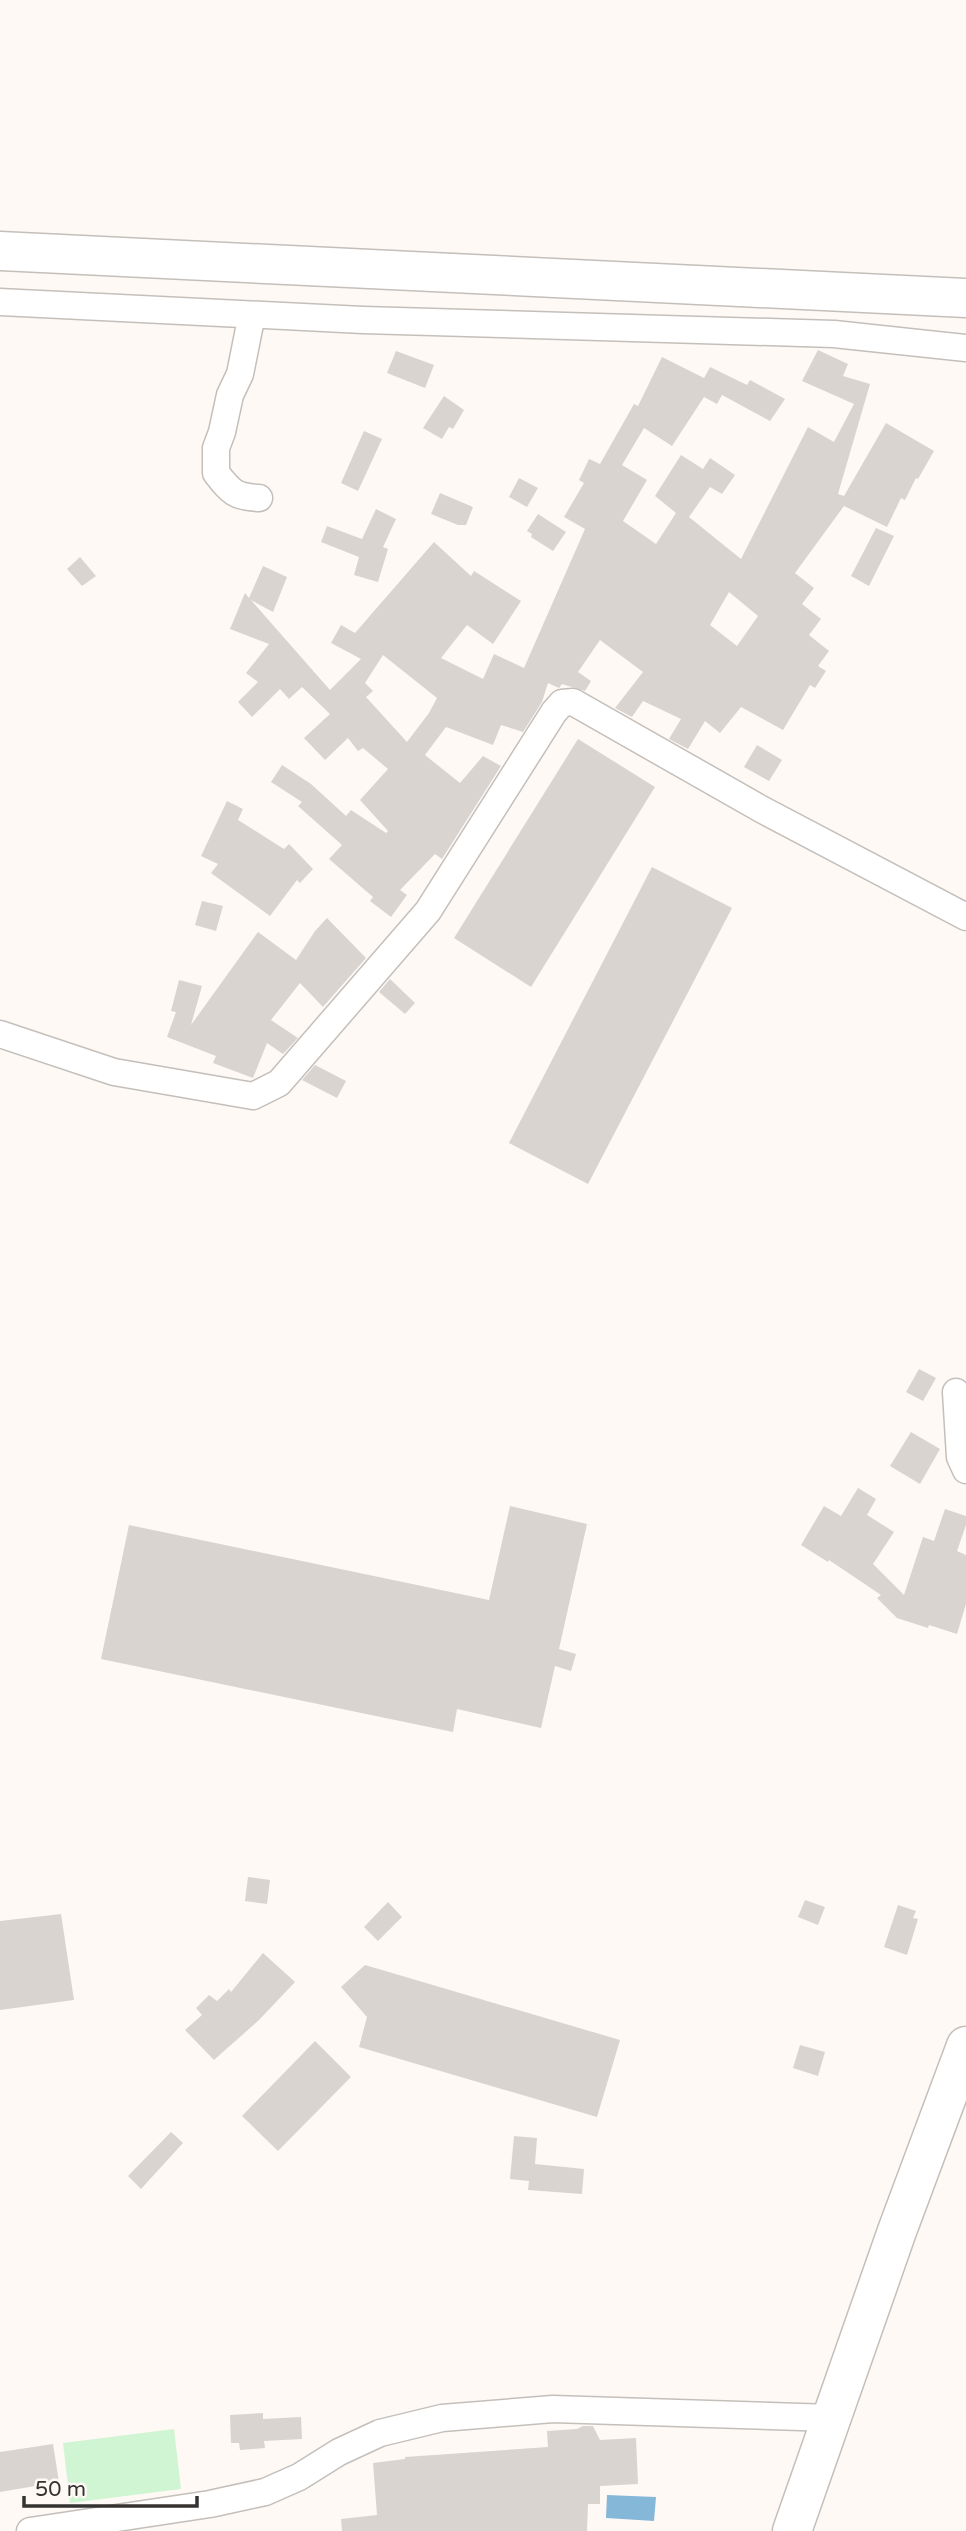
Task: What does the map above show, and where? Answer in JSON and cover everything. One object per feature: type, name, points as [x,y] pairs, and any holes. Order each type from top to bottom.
[{"type":"main road","points":[[0,251],[966,298]]},
{"type":"main road","points":[[792,2531],[897,2231],[966,2046]]},
{"type":"street","points":[[0,302],[335,319],[834,334],[966,348]]},
{"type":"street","points":[[250,324],[240,374],[230,395],[216,448],[216,473],[228,488],[240,497],[259,498]]},
{"type":"street","points":[[0,1034],[114,1072],[253,1096],[279,1083],[428,911],[554,712],[562,704],[573,702],[761,809],[966,917]]},
{"type":"street","points":[[956,1392],[960,1457],[966,1470]]},
{"type":"street","points":[[30,2531],[210,2504],[265,2492],[299,2477],[339,2452],[380,2433],[442,2418],[553,2409],[832,2418]]},
{"type":"green space","points":[[174,2429],[181,2489],[70,2503],[63,2443]]},
{"type":"water","points":[[607,2495],[656,2497],[654,2521],[606,2518]]},
{"type":"building","points":[[818,350],[848,364],[843,376],[870,384],[838,494],[844,496],[886,423],[934,451],[905,500],[901,498],[887,527],[844,506],[795,573],[814,588],[802,604],[821,619],[809,635],[829,651],[818,666],[826,671],[815,688],[810,685],[783,730],[741,707],[720,733],[705,721],[688,749],[669,739],[681,719],[643,701],[632,717],[615,708],[643,672],[600,640],[578,672],[591,681],[585,691],[562,684],[559,688],[548,683],[542,702],[523,732],[501,725],[493,745],[446,727],[425,755],[460,783],[483,756],[501,766],[442,859],[435,854],[400,890],[407,895],[391,917],[370,901],[373,897],[329,859],[342,845],[298,806],[302,802],[271,782],[282,765],[311,784],[346,816],[351,810],[386,833],[388,831],[360,800],[388,769],[363,748],[358,751],[348,738],[325,760],[304,738],[330,714],[302,687],[289,699],[280,689],[252,717],[238,702],[258,682],[246,673],[269,644],[230,629],[245,593],[249,598],[263,566],[287,577],[273,612],[251,600],[330,690],[361,659],[331,643],[341,625],[355,633],[434,542],[471,576],[474,571],[521,601],[493,644],[467,625],[441,658],[483,679],[494,654],[524,668],[585,529],[564,517],[584,483],[579,480],[589,459],[600,464],[634,404],[638,406],[662,357],[704,378],[710,367],[747,385],[750,380],[785,399],[770,421],[722,395],[717,404],[704,397],[672,446],[644,428],[622,465],[647,480],[623,521],[656,544],[676,513],[655,496],[681,455],[703,469],[710,458],[735,475],[722,494],[710,487],[689,517],[741,559],[808,427],[834,442],[854,404],[802,381]],"holes":[[[729,592],[758,616],[737,646],[710,625]],[[383,655],[437,698],[407,742],[366,697],[373,691],[365,683]]]},
{"type":"building","points":[[396,351],[434,365],[425,388],[387,373]]},
{"type":"building","points":[[444,396],[464,410],[453,429],[449,427],[442,439],[423,428]]},
{"type":"building","points":[[364,431],[382,439],[358,491],[341,483]]},
{"type":"building","points":[[519,478],[538,488],[527,507],[509,497]]},
{"type":"building","points":[[440,493],[473,507],[466,525],[458,525],[431,514]]},
{"type":"building","points":[[376,509],[396,519],[383,547],[388,549],[378,582],[354,575],[359,557],[321,542],[327,526],[362,539]]},
{"type":"building","points":[[538,514],[566,532],[553,551],[531,537],[532,534],[527,531]]},
{"type":"building","points":[[876,528],[894,536],[869,586],[851,576]]},
{"type":"building","points":[[80,557],[96,576],[82,586],[67,569]]},
{"type":"building","points":[[578,739],[655,787],[531,987],[454,938]]},
{"type":"building","points":[[757,745],[782,760],[769,781],[744,767]]},
{"type":"building","points":[[227,801],[243,809],[238,820],[284,849],[289,844],[313,869],[300,883],[297,880],[270,916],[211,873],[218,864],[201,856]]},
{"type":"building","points":[[652,867],[732,908],[588,1184],[509,1143]]},
{"type":"building","points":[[202,901],[223,906],[216,931],[195,925]]},
{"type":"building","points":[[327,918],[366,958],[323,1007],[300,983],[271,1020],[298,1038],[283,1054],[267,1043],[253,1078],[213,1063],[216,1056],[167,1037],[176,1012],[171,1011],[179,980],[202,986],[191,1025],[258,932],[296,960]]},
{"type":"building","points":[[390,979],[415,1003],[405,1014],[379,992]]},
{"type":"building","points":[[315,1065],[346,1081],[337,1098],[302,1080]]},
{"type":"building","points":[[919,1369],[936,1378],[923,1401],[906,1392]]},
{"type":"building","points":[[911,1432],[940,1449],[920,1484],[890,1466]]},
{"type":"building","points":[[858,1488],[876,1499],[867,1515],[894,1532],[873,1564],[904,1595],[923,1537],[934,1541],[945,1509],[966,1516],[966,1525],[957,1551],[966,1555],[966,1604],[957,1634],[897,1618],[877,1598],[881,1595],[829,1560],[828,1562],[801,1545],[824,1506],[841,1516]]},
{"type":"building","points":[[510,1506],[587,1524],[559,1649],[576,1654],[571,1671],[555,1666],[541,1728],[457,1709],[453,1732],[101,1659],[129,1525],[489,1600]]},
{"type":"building","points":[[248,1877],[270,1880],[267,1904],[245,1901]]},
{"type":"building","points":[[805,1900],[825,1907],[818,1925],[798,1917]]},
{"type":"building","points":[[388,1902],[402,1917],[378,1941],[364,1927]]},
{"type":"building","points":[[898,1905],[916,1911],[913,1918],[918,1919],[907,1955],[884,1947]]},
{"type":"building","points":[[61,1914],[74,2000],[0,2010],[0,1921]]},
{"type":"building","points":[[263,1953],[295,1982],[259,2020],[214,2060],[185,2030],[202,2015],[196,2008],[209,1995],[217,2001],[229,1989],[231,1992]]},
{"type":"building","points":[[365,1965],[620,2040],[597,2117],[359,2047],[367,2017],[341,1987]]},
{"type":"building","points":[[315,2041],[351,2077],[278,2151],[242,2116]]},
{"type":"building","points":[[800,2045],[825,2052],[818,2076],[793,2068]]},
{"type":"building","points":[[171,2132],[183,2143],[141,2189],[128,2176]]},
{"type":"building","points":[[514,2136],[537,2138],[535,2164],[584,2169],[582,2194],[528,2190],[529,2181],[510,2179]]},
{"type":"building","points":[[263,2413],[263,2419],[301,2417],[302,2439],[264,2441],[265,2448],[240,2450],[239,2443],[231,2443],[230,2415]]},
{"type":"building","points":[[593,2426],[600,2440],[636,2438],[638,2484],[600,2486],[600,2504],[588,2504],[587,2531],[342,2531],[341,2519],[377,2515],[373,2463],[405,2457],[548,2447],[547,2431],[577,2429]]},
{"type":"building","points":[[53,2444],[59,2482],[0,2492],[0,2452]]}]
